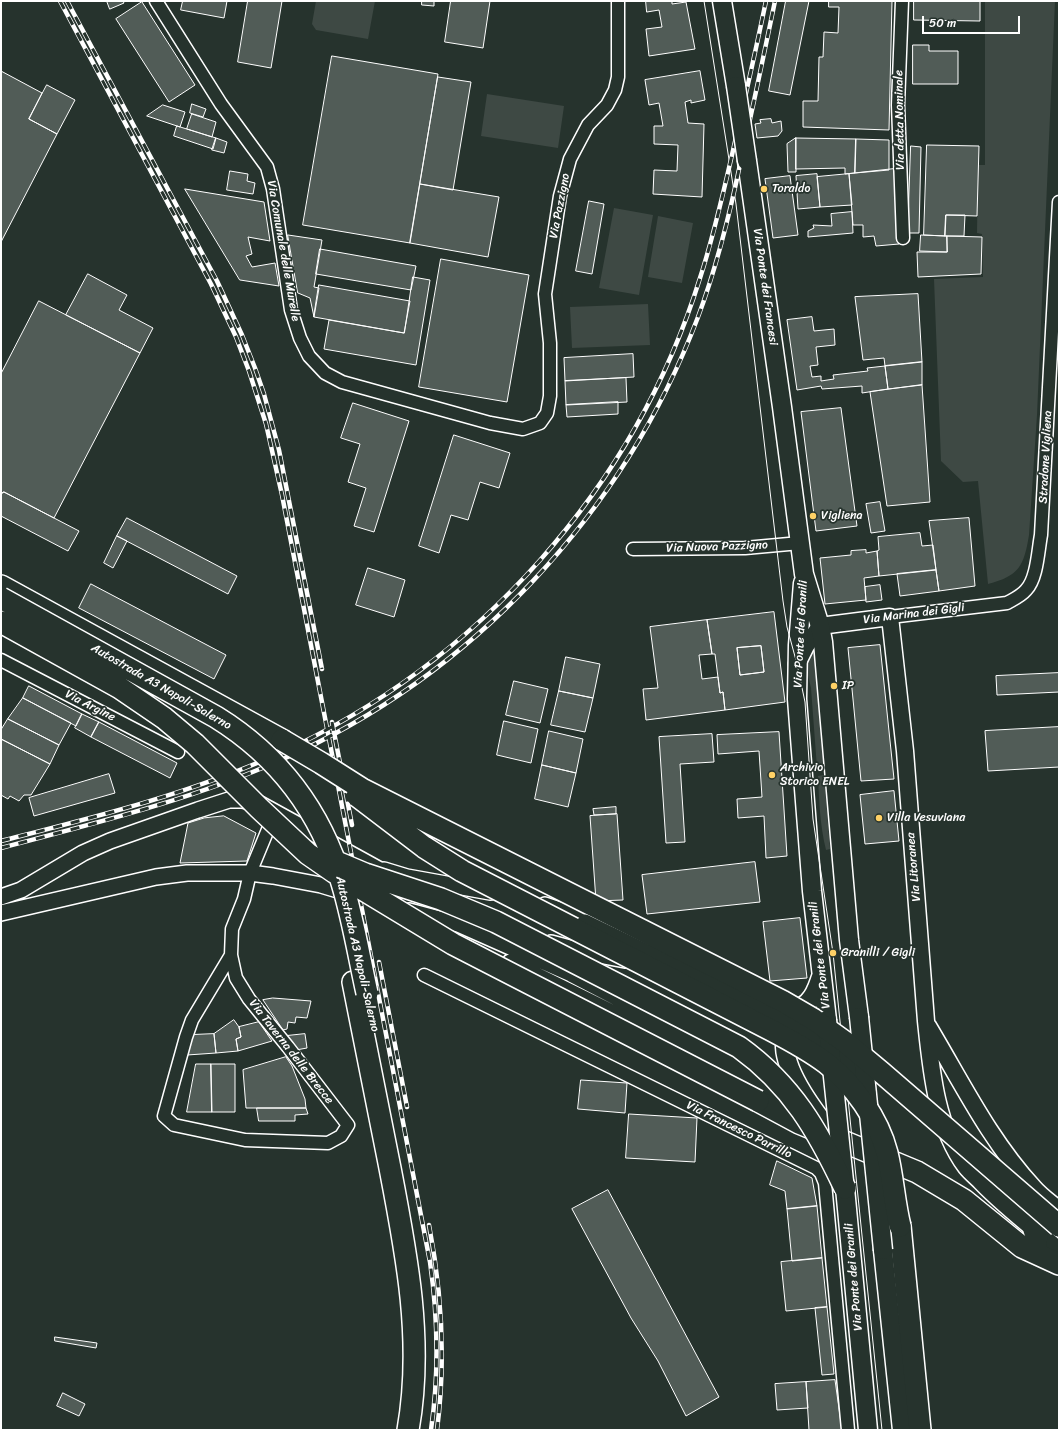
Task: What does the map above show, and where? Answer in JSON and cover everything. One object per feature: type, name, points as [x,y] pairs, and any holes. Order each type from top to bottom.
[{"type":"highway","points":[[1,586],[282,740],[362,789],[813,1018],[886,1076],[1059,1226]]},
{"type":"highway","name":"Autostrada A3 Napoli-Salerno","points":[[1,598],[234,728],[277,766],[297,789],[308,805],[324,836],[337,867],[350,912],[360,988],[410,1282],[414,1325],[414,1367],[408,1430]]},
{"type":"highway","name":"Autostrada A3 Napoli-Salerno","points":[[1,608],[161,694],[228,735],[262,765],[277,782],[295,806],[313,837],[323,860],[334,895],[360,988],[413,1230],[422,1281],[425,1309],[427,1369],[421,1430]]},
{"type":"highway","points":[[1,622],[120,688],[164,718],[195,744],[277,819],[314,850],[333,861],[365,874],[441,899],[496,922],[739,1046],[766,1067],[802,1109],[819,1137],[845,1188]]},
{"type":"highway","points":[[282,740],[424,847],[462,871],[799,1045],[826,1063],[855,1092],[881,1135],[891,1171],[896,1209],[900,1226],[920,1430]]},
{"type":"highway","points":[[277,819],[308,854],[434,933],[798,1123],[917,1172],[964,1200],[1022,1247],[1059,1264]]},
{"type":"highway","points":[[1022,1247],[1030,1248],[1036,1244],[1037,1236],[1034,1230]]},
{"type":"main road","name":"Via Ponte dei Francesi","points":[[722,1],[747,161],[782,407],[804,576]]},
{"type":"main road","name":"Via Ponte dei Granili","points":[[804,576],[820,626],[827,680],[848,925],[884,1250],[902,1430]]},
{"type":"main road","name":"Via Ponte dei Granili","points":[[804,576],[797,664],[797,699],[812,891],[852,1252],[868,1430]]},
{"type":"main road","name":"Via Marina dei Gigli","points":[[820,626],[890,617]]},
{"type":"main road","name":"Via Litoranea","points":[[890,617],[905,751],[926,1021],[936,1098],[951,1141],[966,1167],[992,1194],[1059,1250]]},
{"type":"main road","points":[[797,664],[806,646],[820,626]]},
{"type":"main road","points":[[822,976],[815,994],[808,1002],[794,1013],[788,1030],[785,1048],[790,1069],[799,1087],[815,1112],[835,1138]]},
{"type":"main road","points":[[926,1021],[993,1135],[1017,1168],[1034,1188],[1057,1208]]},
{"type":"main road","points":[[992,1194],[1057,1208]]},
{"type":"street","name":"Via Comunale delle Murelle","points":[[156,1],[221,104],[267,167],[273,189],[291,310],[300,338],[310,356],[325,373],[342,382],[490,423],[524,429],[540,423]]},
{"type":"street","name":"Via Pazzigno","points":[[540,423],[548,413],[550,396],[550,343],[545,294],[560,196],[570,159],[588,125],[607,105],[615,90],[618,77],[618,1]]},
{"type":"street","name":"Via detta Nominale","points":[[902,1],[898,105],[903,238]]},
{"type":"street","name":"Stradone Vigliena","points":[[1007,603],[1017,598],[1026,590],[1032,580],[1042,535],[1059,202]]},
{"type":"street","name":"Via Nuova Pazzigno","points":[[633,549],[746,548],[800,543]]},
{"type":"street","name":"Via Marina dei Gigli","points":[[890,617],[1007,603]]},
{"type":"street","name":"Via Argine","points":[[1,660],[178,752]]},
{"type":"street","points":[[1,897],[21,890],[83,853],[110,841],[229,800],[242,800],[260,804],[277,819],[407,884],[510,930],[588,953],[672,968],[689,974],[751,1006],[766,1012],[783,1014],[794,1013]]},
{"type":"street","points":[[231,956],[232,929],[244,899],[250,873],[277,819]]},
{"type":"street","points":[[376,868],[407,877],[468,887],[533,901],[569,913],[809,1032],[845,1042]]},
{"type":"street","points":[[1,913],[156,877],[187,873],[250,873],[321,885],[458,924],[571,974],[725,1054],[766,1078],[790,1095]]},
{"type":"street","points":[[415,913],[455,936],[729,1070],[770,1096],[798,1123]]},
{"type":"street","name":"Via Taverna delle Brecce","points":[[231,956],[236,978],[249,999],[348,1125],[341,1136],[328,1143],[245,1140],[174,1125],[164,1116],[192,1020],[231,956]]},
{"type":"street","name":"Via Francesco Parrillo","points":[[424,974],[809,1164],[821,1173],[824,1183],[848,1430]]},
{"type":"street","points":[[809,1032],[848,1066],[870,1096],[885,1122],[891,1140],[898,1174],[902,1208],[900,1226]]},
{"type":"shaded area","points":[[316,1],[375,1],[368,39],[316,30],[312,24]]},
{"type":"shaded area","points":[[985,1],[1055,1],[1037,415],[1029,535],[1025,555],[1018,568],[1007,577],[988,584],[978,481],[963,482],[941,461],[934,279],[983,277],[982,234],[977,233],[978,165],[985,165]]},
{"type":"shaded area","points":[[487,94],[564,106],[558,148],[481,136]]},
{"type":"shaded area","points":[[614,208],[653,215],[639,295],[599,288]]},
{"type":"shaded area","points":[[658,216],[693,223],[682,283],[648,277]]},
{"type":"shaded area","points":[[648,304],[650,345],[572,348],[570,307]]},
{"type":"shaded area","points":[[815,647],[825,768],[817,768],[811,688],[806,667]]},
{"type":"shaded area","points":[[824,775],[830,849],[826,850],[819,804],[818,776]]},
{"type":"building","points":[[107,1],[123,1],[124,3],[110,9]]},
{"type":"building","points":[[183,1],[227,1],[224,18],[181,10]]},
{"type":"building","points":[[248,1],[282,1],[271,68],[238,62]]},
{"type":"building","points":[[422,1],[434,1],[434,6],[422,5]]},
{"type":"building","points":[[451,1],[490,1],[483,48],[445,42]]},
{"type":"building","points":[[646,1],[672,1],[672,4],[686,2],[695,49],[649,56],[646,29],[662,27],[659,10],[647,12]]},
{"type":"building","points":[[786,1],[809,1],[790,95],[769,91]]},
{"type":"building","points":[[829,1],[892,1],[889,130],[803,127],[803,101],[818,101],[819,57],[823,57],[824,32],[838,33],[839,7],[829,7]]},
{"type":"building","points":[[914,1],[980,1],[980,21],[914,20]]},
{"type":"building","points":[[142,2],[195,85],[169,102],[116,19]]},
{"type":"building","points":[[913,45],[929,45],[929,51],[958,51],[958,84],[913,84]]},
{"type":"building","points":[[332,56],[438,74],[410,243],[303,225]]},
{"type":"building","points":[[1,71],[42,93],[29,119],[57,134],[1,242]]},
{"type":"building","points":[[700,71],[705,100],[691,103],[691,100],[685,102],[688,123],[704,124],[702,197],[653,194],[654,170],[677,171],[678,145],[654,144],[654,126],[663,126],[659,103],[649,105],[645,80]]},
{"type":"building","points":[[438,77],[471,82],[453,190],[420,184]]},
{"type":"building","points":[[47,85],[75,100],[57,134],[29,119]]},
{"type":"building","points":[[192,104],[206,109],[203,117],[190,113]]},
{"type":"building","points":[[163,105],[185,112],[180,127],[147,116]]},
{"type":"building","points":[[192,114],[216,122],[212,137],[187,129]]},
{"type":"building","points":[[771,119],[772,123],[781,121],[782,131],[778,136],[757,138],[755,124],[761,123],[760,120]]},
{"type":"building","points":[[177,126],[216,138],[213,149],[174,136]]},
{"type":"building","points":[[216,138],[227,142],[224,153],[212,150]]},
{"type":"building","points":[[796,138],[856,139],[855,173],[845,174],[845,168],[796,169]]},
{"type":"building","points":[[796,138],[796,172],[788,172],[787,144]]},
{"type":"building","points":[[856,139],[889,140],[889,170],[855,173]]},
{"type":"building","points":[[927,145],[979,146],[977,216],[946,215],[945,236],[924,235]]},
{"type":"building","points":[[911,146],[921,147],[919,233],[908,233]]},
{"type":"building","points":[[894,169],[899,244],[876,246],[874,236],[863,237],[863,225],[853,225],[849,174]]},
{"type":"building","points":[[230,171],[248,174],[247,181],[255,183],[253,194],[227,190]]},
{"type":"building","points":[[817,174],[820,207],[798,209],[796,176]]},
{"type":"building","points":[[849,174],[852,205],[820,207],[817,177]]},
{"type":"building","points":[[790,176],[798,235],[773,238],[765,179]]},
{"type":"building","points":[[420,184],[499,197],[488,257],[410,243]]},
{"type":"building","points":[[185,189],[264,202],[270,241],[248,237],[252,254],[246,256],[252,267],[275,263],[279,286],[240,280]]},
{"type":"building","points":[[589,201],[604,204],[592,274],[576,271]]},
{"type":"building","points":[[852,212],[853,233],[808,237],[808,231],[814,228],[813,225],[832,226],[831,214]]},
{"type":"building","points":[[946,215],[965,215],[964,236],[945,236]]},
{"type":"building","points":[[288,235],[322,240],[314,287],[319,288],[314,317],[310,298],[298,293]]},
{"type":"building","points":[[921,235],[947,236],[947,252],[920,251]]},
{"type":"building","points":[[947,236],[982,237],[981,274],[918,277],[917,252],[947,252]]},
{"type":"building","points":[[320,249],[416,266],[411,290],[316,274]]},
{"type":"building","points":[[441,259],[529,275],[507,402],[419,387]]},
{"type":"building","points":[[88,274],[127,295],[119,310],[153,328],[140,353],[66,315]]},
{"type":"building","points":[[413,277],[430,280],[416,365],[324,349],[329,320],[404,333]]},
{"type":"building","points":[[319,285],[410,301],[404,333],[314,317]]},
{"type":"building","points":[[918,294],[922,362],[885,366],[884,358],[863,360],[855,297]]},
{"type":"building","points":[[39,301],[140,353],[54,518],[4,492],[1,494],[1,374]]},
{"type":"building","points":[[812,317],[814,331],[834,329],[835,345],[816,347],[818,365],[810,366],[812,377],[821,376],[821,381],[834,379],[833,375],[868,371],[867,368],[885,366],[888,389],[862,393],[862,386],[822,389],[821,386],[797,390],[787,320]]},
{"type":"building","points":[[633,354],[634,377],[565,381],[564,358]]},
{"type":"building","points":[[922,362],[922,385],[888,389],[885,366]]},
{"type":"building","points":[[626,378],[627,402],[566,405],[565,381]]},
{"type":"building","points":[[922,385],[930,502],[887,506],[870,392]]},
{"type":"building","points":[[618,402],[618,414],[567,417],[566,405]]},
{"type":"building","points":[[353,403],[409,421],[374,532],[354,526],[366,488],[348,482],[360,444],[341,438]]},
{"type":"building","points":[[841,408],[857,526],[816,531],[801,412]]},
{"type":"building","points":[[454,435],[510,453],[499,488],[480,482],[468,520],[451,515],[439,553],[419,546]]},
{"type":"building","points":[[4,492],[79,531],[68,551],[1,516],[1,494]]},
{"type":"building","points":[[880,502],[885,531],[871,533],[866,504]]},
{"type":"building","points":[[127,518],[237,576],[228,594],[117,536]]},
{"type":"building","points":[[969,518],[975,586],[939,591],[929,521]]},
{"type":"building","points":[[920,533],[922,546],[933,545],[936,570],[879,576],[877,551],[879,550],[878,537]]},
{"type":"building","points":[[117,536],[127,541],[113,568],[104,563]]},
{"type":"building","points":[[866,550],[866,553],[877,551],[879,576],[864,578],[866,600],[825,604],[820,558],[851,555],[851,551]]},
{"type":"building","points":[[368,568],[405,580],[394,617],[356,605]]},
{"type":"building","points":[[936,570],[939,591],[900,596],[897,574]]},
{"type":"building","points":[[91,584],[226,655],[214,679],[79,608]]},
{"type":"building","points":[[880,585],[882,600],[866,602],[865,587]]},
{"type":"building","points":[[774,612],[785,702],[725,710],[723,692],[720,693],[715,654],[712,654],[707,620]],"holes":[[[761,646],[764,672],[740,675],[737,648]]]},
{"type":"building","points":[[707,620],[712,654],[699,655],[702,679],[718,677],[720,693],[723,692],[725,710],[646,720],[643,689],[658,688],[650,627]]},
{"type":"building","points":[[880,645],[894,779],[861,781],[848,648]]},
{"type":"building","points":[[761,646],[764,672],[740,675],[737,648]]},
{"type":"building","points":[[566,657],[600,664],[593,698],[559,691]]},
{"type":"building","points":[[1059,673],[1059,692],[997,695],[996,676]]},
{"type":"building","points":[[514,681],[548,689],[540,723],[506,715]]},
{"type":"building","points":[[29,686],[82,714],[76,726],[23,698]]},
{"type":"building","points":[[559,691],[593,698],[585,732],[551,725]]},
{"type":"building","points":[[23,698],[71,723],[59,745],[8,719]]},
{"type":"building","points":[[82,714],[99,722],[91,737],[75,728]]},
{"type":"building","points":[[8,719],[59,745],[50,764],[1,739],[1,730]]},
{"type":"building","points":[[504,721],[538,729],[531,763],[497,755]]},
{"type":"building","points":[[99,722],[177,763],[170,778],[91,737]]},
{"type":"building","points":[[1059,727],[1059,767],[988,771],[985,731]]},
{"type":"building","points":[[549,731],[583,739],[576,773],[542,765]]},
{"type":"building","name":"Archivio Storico ENEL","points":[[779,732],[787,856],[766,858],[764,816],[738,818],[737,799],[762,797],[759,751],[718,754],[717,735]]},
{"type":"building","points":[[712,734],[714,762],[680,764],[685,842],[666,843],[659,737]]},
{"type":"building","points":[[1,739],[50,764],[31,795],[24,795],[19,801],[10,796],[8,799],[1,795]]},
{"type":"building","points":[[542,765],[576,773],[568,807],[535,799]]},
{"type":"building","points":[[109,774],[115,793],[34,816],[29,798]]},
{"type":"building","name":"Villa Vesuviana","points":[[894,791],[899,841],[865,844],[860,795]]},
{"type":"building","points":[[616,807],[616,814],[594,815],[593,809]]},
{"type":"building","points":[[617,814],[623,900],[596,901],[590,816]]},
{"type":"building","points":[[224,816],[256,833],[247,861],[180,863],[188,823],[204,818]]},
{"type":"building","points":[[755,862],[760,902],[647,914],[642,875]]},
{"type":"building","points":[[800,918],[807,978],[770,981],[763,922]]},
{"type":"building","points":[[273,998],[311,1001],[307,1018],[296,1017],[295,1023],[288,1022],[287,1029],[283,1030],[263,1000]]},
{"type":"building","points":[[234,1020],[239,1027],[241,1037],[236,1039],[238,1051],[216,1053],[214,1034]]},
{"type":"building","points":[[259,1022],[272,1041],[238,1051],[236,1039],[241,1037],[239,1027]]},
{"type":"building","points":[[214,1034],[216,1053],[187,1055],[191,1035]]},
{"type":"building","points":[[305,1034],[307,1048],[296,1050],[286,1036]]},
{"type":"building","points":[[286,1057],[292,1066],[305,1099],[306,1108],[246,1108],[243,1070]]},
{"type":"building","points":[[196,1064],[211,1064],[212,1112],[187,1112]]},
{"type":"building","points":[[211,1064],[235,1064],[235,1112],[212,1112]]},
{"type":"building","points":[[581,1080],[627,1083],[625,1113],[578,1109]]},
{"type":"building","points":[[257,1108],[306,1108],[308,1114],[295,1115],[295,1121],[259,1121]]},
{"type":"building","points":[[629,1114],[697,1118],[695,1162],[626,1158]]},
{"type":"building","points":[[777,1161],[812,1178],[817,1206],[787,1209],[785,1191],[770,1185]]},
{"type":"building","points":[[608,1190],[719,1397],[686,1416],[658,1361],[631,1318],[572,1209]]},
{"type":"building","points":[[817,1206],[822,1258],[792,1261],[787,1209]]},
{"type":"building","points":[[822,1258],[827,1307],[786,1311],[781,1262]]},
{"type":"building","points":[[827,1307],[834,1374],[822,1375],[815,1308]]},
{"type":"building","points":[[55,1337],[97,1343],[96,1348],[55,1341]]},
{"type":"building","points":[[835,1380],[842,1430],[809,1430],[806,1382]]},
{"type":"building","points":[[806,1382],[808,1408],[777,1410],[775,1384]]},
{"type":"building","points":[[63,1393],[85,1404],[79,1416],[57,1406]]},
{"type":"tram line","points":[[704,1],[736,204],[783,601],[787,627],[805,702],[813,819],[833,953],[882,1430]]},
{"type":"railway","points":[[60,1],[211,284],[236,337],[249,371],[266,424],[282,495],[430,1262],[436,1325],[436,1367],[434,1409],[431,1430]]},
{"type":"railway","points":[[67,1],[217,281],[242,335],[255,368],[264,394],[279,450],[322,669]]},
{"type":"railway","points":[[1,841],[141,804],[210,781],[278,754],[351,716],[419,671],[482,619],[540,561],[591,497],[635,428],[671,355],[700,278],[723,196],[766,1]]},
{"type":"railway","points":[[1,848],[143,810],[213,787],[281,760],[351,725],[417,682],[478,634],[534,580],[584,521],[629,457],[667,389],[698,317],[728,220],[775,1]]},
{"type":"railway","points":[[332,722],[352,825]]},
{"type":"railway","points":[[379,962],[407,1107]]},
{"type":"railway","points":[[429,1225],[437,1276],[441,1327],[442,1353],[440,1404],[437,1430]]},
{"type":"place","name":"Toraldo","points":[[764,189]]},
{"type":"place","name":"Vigliena","points":[[813,516]]},
{"type":"place","name":"IP","points":[[834,686]]},
{"type":"place","name":"Archivio Storico ENEL","points":[[772,775]]},
{"type":"place","name":"Villa Vesuviana","points":[[879,818]]},
{"type":"place","name":"Granilli / Gigli","points":[[833,953]]}]
